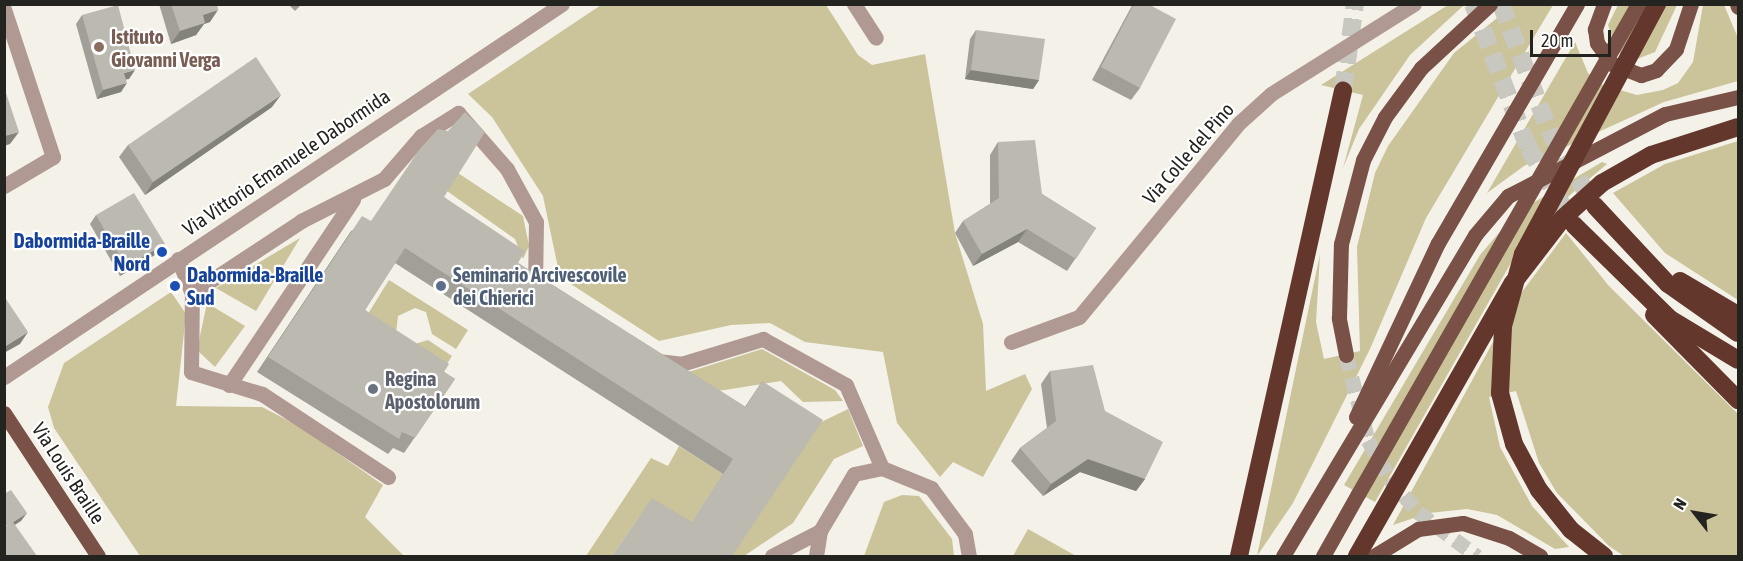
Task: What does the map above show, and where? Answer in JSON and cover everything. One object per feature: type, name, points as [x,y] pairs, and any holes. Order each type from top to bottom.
[{"type":"highway","points":[[1604,556],[1571,530],[1539,490],[1514,444],[1500,393],[1503,326],[1523,254],[1657,4]]},
{"type":"highway","points":[[1239,556],[1342,90]]},
{"type":"highway","points":[[1357,556],[1513,284],[1563,218],[1602,183],[1651,155],[1738,127]]},
{"type":"highway","points":[[1594,206],[1668,284],[1738,333]]},
{"type":"highway","points":[[1574,225],[1633,287],[1676,342],[1738,400]]},
{"type":"highway","points":[[1649,263],[1738,315]]},
{"type":"highway","points":[[1633,287],[1670,319],[1738,360]]},
{"type":"main road","points":[[1346,355],[1339,318],[1341,244],[1363,160],[1385,117],[1421,68],[1490,4]]},
{"type":"main road","points":[[1327,480],[1438,243],[1577,4]]},
{"type":"main road","points":[[1604,4],[1595,29],[1597,43],[1612,64],[1641,75],[1656,70],[1676,49],[1691,4]]},
{"type":"main road","points":[[1323,556],[1638,4]]},
{"type":"main road","points":[[1283,556],[1475,235],[1508,196],[1665,114],[1738,97]]},
{"type":"main road","name":"Via Louis Braille","points":[[4,413],[98,556]]},
{"type":"main road","points":[[1374,556],[1418,529],[1462,523],[1509,538],[1540,556]]},
{"type":"street","name":"Via Vittorio Emanuele Dabormida","points":[[4,377],[562,4]]},
{"type":"street","points":[[854,4],[876,38]]},
{"type":"street","name":"Via Colle del Pino","points":[[1011,342],[1079,316],[1247,116],[1271,94],[1414,4]]},
{"type":"street","points":[[4,9],[53,157],[4,186]]},
{"type":"street","points":[[192,293],[301,221],[355,197],[384,179],[421,136],[458,113],[507,169],[536,222],[535,287],[554,299]]},
{"type":"street","points":[[229,384],[355,197]]},
{"type":"street","points":[[178,259],[192,293],[191,372],[262,394],[388,477]]},
{"type":"street","points":[[642,353],[681,364],[763,339],[846,385],[882,468]]},
{"type":"street","points":[[816,556],[820,531],[854,474],[882,468],[931,488],[965,534],[969,556]]},
{"type":"street","points":[[772,556],[820,531]]},
{"type":"shaded area","points":[[601,5],[826,5],[858,55],[872,65],[925,54],[955,233],[983,324],[986,391],[1025,374],[1032,389],[983,477],[953,462],[940,477],[897,423],[883,352],[805,342],[770,323],[731,325],[659,341],[560,277],[543,196],[492,117],[468,94]]},
{"type":"shaded area","points":[[1448,5],[1464,5],[1410,55],[1359,129],[1343,168],[1363,95],[1321,85]]},
{"type":"shaded area","points":[[1513,5],[1553,5],[1426,218],[1370,349],[1293,503],[1257,556],[1320,254],[1316,322],[1324,359],[1360,351],[1357,247],[1375,173],[1388,146],[1454,53]]},
{"type":"shaded area","points":[[1618,5],[1677,5],[1655,52],[1637,59],[1618,53],[1608,25]]},
{"type":"shaded area","points":[[1703,5],[1724,5],[1738,38],[1738,81],[1664,102],[1524,166],[1487,193],[1575,42],[1588,73],[1603,85],[1637,95],[1663,90],[1678,83],[1693,62]]},
{"type":"shaded area","points":[[1738,141],[1738,300],[1665,253],[1613,193],[1665,164]]},
{"type":"shaded area","points":[[1602,162],[1607,164],[1557,206],[1516,254],[1375,502],[1344,485],[1480,255],[1516,213]]},
{"type":"shaded area","points":[[458,173],[523,216],[529,246],[523,259],[515,239],[447,191]]},
{"type":"shaded area","points":[[1566,233],[1609,286],[1738,414],[1738,556],[1624,556],[1609,546],[1557,493],[1539,463],[1516,391],[1489,397],[1500,447],[1532,506],[1569,547],[1555,549],[1497,515],[1467,509],[1429,513],[1393,525],[1516,300]]},
{"type":"shaded area","points":[[300,238],[256,311],[216,288]]},
{"type":"shaded area","points":[[389,280],[468,330],[456,349],[432,334],[426,312],[415,308],[398,316],[396,333],[415,344],[428,340],[452,356],[440,375],[361,325]]},
{"type":"shaded area","points":[[171,292],[186,314],[176,406],[262,407],[299,426],[383,485],[365,517],[404,556],[140,556],[54,428],[48,407],[64,363]]},
{"type":"shaded area","points":[[207,303],[245,326],[215,367],[197,350]]},
{"type":"shaded area","points":[[762,349],[835,390],[843,401],[803,402],[781,381],[693,395],[666,379]]},
{"type":"shaded area","points":[[848,409],[863,446],[834,459],[793,523],[744,556],[731,556],[805,430]]},
{"type":"shaded area","points":[[679,446],[723,474],[682,537],[641,514],[612,556],[586,556],[651,458],[668,466]]},
{"type":"shaded area","points":[[902,495],[919,496],[952,539],[954,556],[864,556],[884,502]]},
{"type":"shaded area","points":[[1028,529],[1076,556],[1013,556]]},
{"type":"building","points":[[171,4],[217,4],[218,10],[203,15],[205,23],[180,31]]},
{"type":"building","points":[[1134,4],[1148,4],[1176,19],[1140,88],[1101,67]]},
{"type":"building","points":[[118,5],[135,70],[124,73],[127,83],[103,90],[82,15]]},
{"type":"building","points":[[976,30],[1045,39],[1039,80],[971,70]]},
{"type":"building","points":[[256,57],[281,95],[153,182],[128,145]]},
{"type":"building","points":[[4,87],[19,132],[4,136]]},
{"type":"building","points":[[465,112],[485,132],[444,197],[525,251],[518,263],[746,407],[762,381],[823,420],[732,556],[612,556],[652,498],[692,522],[733,459],[405,248],[365,310],[449,364],[444,372],[455,379],[415,438],[402,432],[399,439],[268,357],[362,216],[371,221],[419,150],[438,129],[448,131]]},
{"type":"building","points":[[1035,140],[1042,194],[1096,228],[1076,259],[1027,229],[982,254],[963,221],[999,198],[998,142]]},
{"type":"building","points":[[134,193],[165,244],[126,267],[96,215]]},
{"type":"building","points":[[4,296],[28,332],[4,347]]},
{"type":"building","points":[[1093,365],[1105,411],[1163,442],[1145,479],[1088,459],[1051,484],[1020,448],[1056,421],[1050,371]]},
{"type":"building","points":[[11,490],[27,513],[13,522],[37,556],[4,556],[4,528],[7,526],[4,523],[4,494]]},
{"type":"tunnel","points":[[1343,90],[1355,4]]},
{"type":"tunnel","points":[[1473,4],[1528,147],[1574,225]]},
{"type":"tunnel","points":[[1501,4],[1550,133],[1595,206]]},
{"type":"tunnel","points":[[1346,355],[1368,440],[1389,478],[1418,512],[1477,556]]},
{"type":"place","name":"Istituto Giovanni Verga","points":[[99,47]]},
{"type":"place","name":"Dabormida-Braille Nord","points":[[162,252]]},
{"type":"place","name":"Dabormida-Braille Sud","points":[[175,286]]},
{"type":"place","name":"Seminario Arcivescovile dei Chierici","points":[[441,286]]},
{"type":"place","name":"Regina Apostolorum","points":[[373,389]]}]
